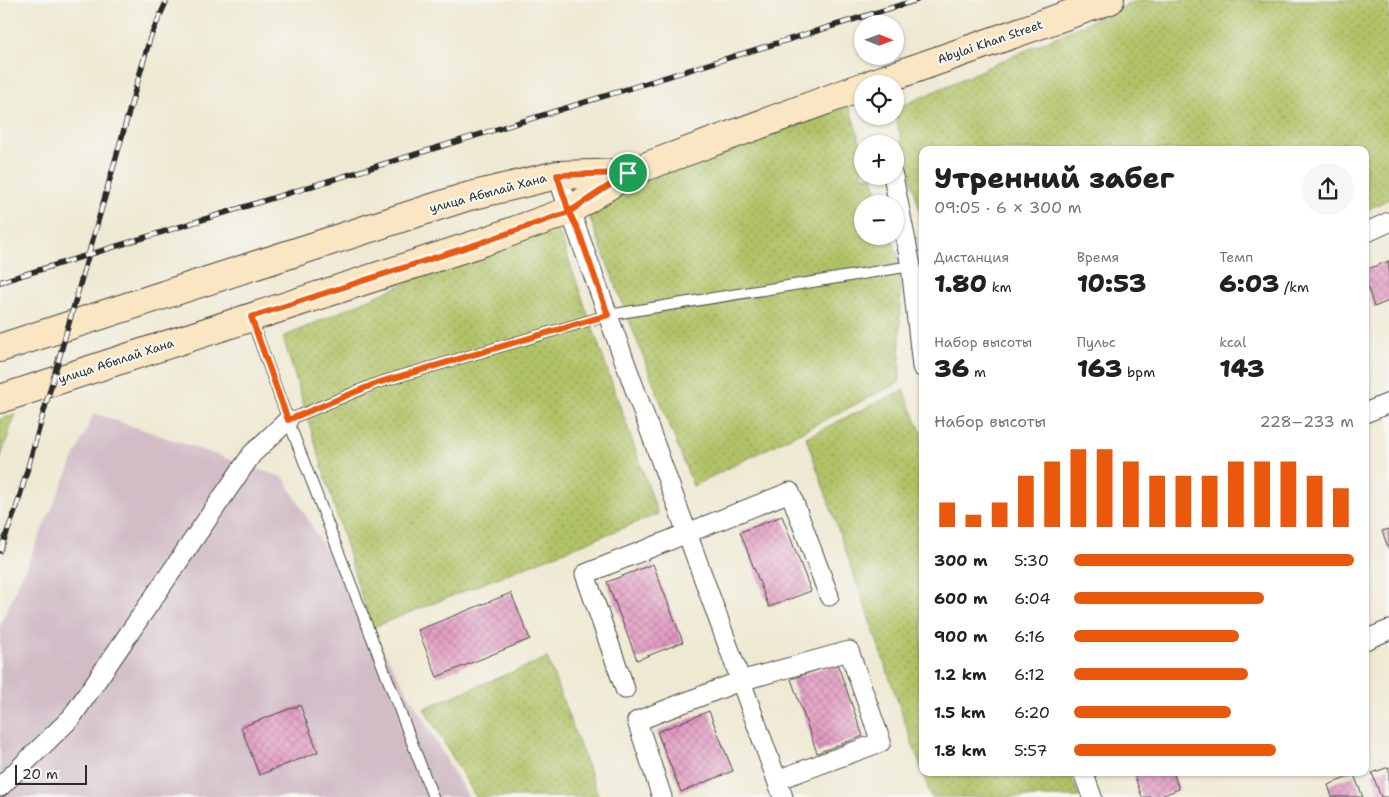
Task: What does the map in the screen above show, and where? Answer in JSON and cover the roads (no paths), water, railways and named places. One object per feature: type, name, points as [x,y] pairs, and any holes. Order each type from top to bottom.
[{"type":"main road","name":"Abylai Khan Street","points":[[897,75],[1110,0]]},
{"type":"main road","points":[[628,173],[854,90]]},
{"type":"main road","name":"улица Абылай Хана","points":[[0,348],[466,197],[557,175],[628,173]]},
{"type":"main road","name":"улица Абылай Хана","points":[[0,399],[480,243],[569,212],[628,173]]},
{"type":"street","points":[[557,175],[569,212],[579,232],[740,681],[780,788],[881,742],[849,651],[740,681],[637,721],[662,797]]},
{"type":"street","points":[[894,185],[911,266],[919,339]]},
{"type":"street","points":[[1369,231],[1389,222]]},
{"type":"street","points":[[1369,411],[1389,404]]},
{"type":"street","points":[[0,787],[71,718],[252,454],[288,420]]},
{"type":"street","points":[[625,689],[585,574],[790,492],[829,596]]},
{"type":"street","points":[[1369,638],[1389,630]]},
{"type":"street","points":[[1084,776],[1092,797]]},
{"type":"lane","points":[[288,420],[377,383],[608,315],[911,266]]},
{"type":"lane","points":[[251,317],[288,420],[433,797]]},
{"type":"railway","points":[[0,551],[17,506],[150,38],[167,0]]},
{"type":"railway","points":[[0,282],[917,0]]}]
